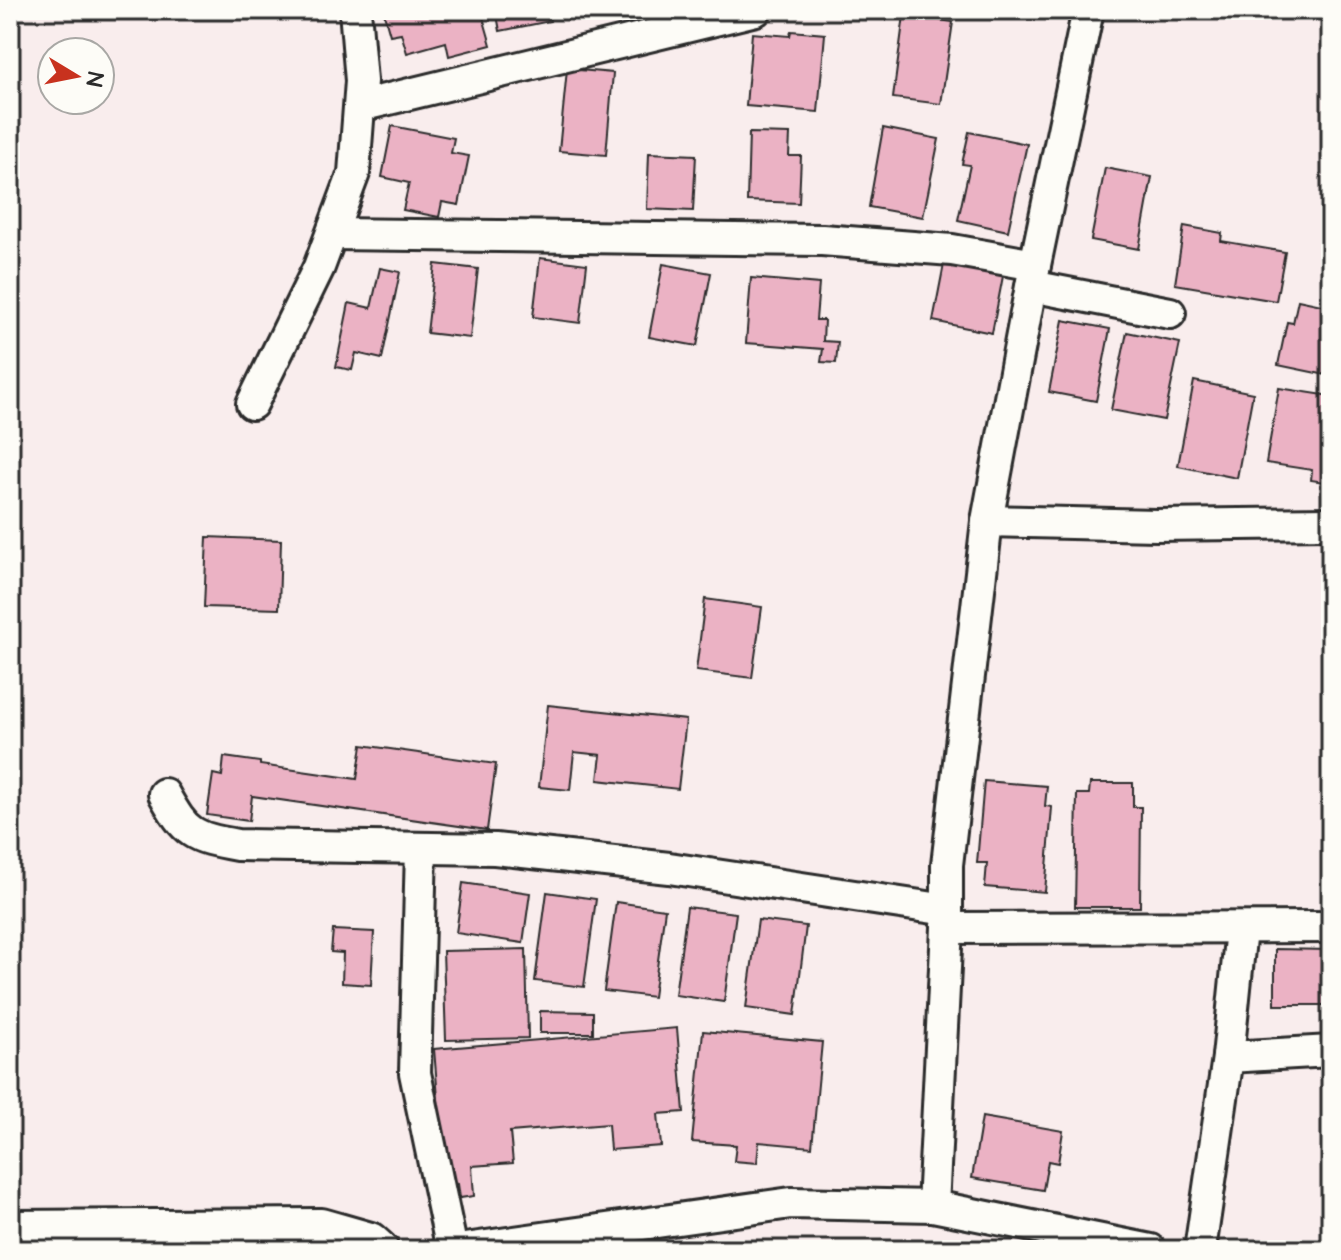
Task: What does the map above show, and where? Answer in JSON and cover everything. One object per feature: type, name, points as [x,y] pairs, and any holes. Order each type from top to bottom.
[{"type":"street","points":[[252,404],[319,267],[354,173],[361,81],[355,10]]},
{"type":"street","points":[[360,106],[756,10]]},
{"type":"street","points":[[933,1206],[947,865],[987,521],[1033,275],[1088,10]]},
{"type":"street","points":[[332,234],[822,240],[952,250],[1170,313]]},
{"type":"street","points":[[987,521],[1156,525],[1331,523]]},
{"type":"street","points":[[164,794],[181,824],[203,839],[237,845],[495,849],[669,868],[947,919],[1241,929],[1331,927]]},
{"type":"street","points":[[421,849],[415,1073],[452,1250]]},
{"type":"street","points":[[1200,1250],[1228,1057],[1241,929]]},
{"type":"street","points":[[1228,1057],[1331,1051]]},
{"type":"street","points":[[458,1250],[791,1203],[933,1206],[1151,1250]]},
{"type":"street","points":[[10,1229],[321,1227],[370,1241],[380,1250]]},
{"type":"building","points":[[383,10],[481,10],[491,45],[449,56],[446,42],[407,53],[401,33],[390,35]]},
{"type":"building","points":[[496,10],[548,10],[550,21],[500,31]]},
{"type":"building","points":[[904,15],[953,22],[941,104],[893,98]]},
{"type":"building","points":[[791,31],[825,34],[818,112],[746,106],[752,33],[790,36]]},
{"type":"building","points":[[567,69],[613,73],[606,155],[559,151]]},
{"type":"building","points":[[392,126],[454,138],[451,153],[469,156],[459,205],[442,202],[439,217],[403,210],[409,183],[382,177]]},
{"type":"building","points":[[883,128],[939,139],[923,217],[869,207]]},
{"type":"building","points":[[969,132],[1027,144],[1008,231],[958,220],[970,165],[962,164]]},
{"type":"building","points":[[749,133],[790,134],[789,156],[801,156],[799,203],[747,201]]},
{"type":"building","points":[[649,153],[696,155],[693,211],[647,209]]},
{"type":"building","points":[[1105,168],[1152,177],[1139,249],[1091,240]]},
{"type":"building","points":[[1184,226],[1222,233],[1221,241],[1285,252],[1276,301],[1175,284]]},
{"type":"building","points":[[540,258],[587,264],[580,323],[533,317]]},
{"type":"building","points":[[435,264],[478,269],[470,338],[427,333]]},
{"type":"building","points":[[663,264],[711,273],[697,346],[649,337]]},
{"type":"building","points":[[944,264],[1003,276],[992,333],[933,321]]},
{"type":"building","points":[[380,268],[400,272],[382,359],[356,353],[352,370],[336,367],[349,303],[371,308]]},
{"type":"building","points":[[751,278],[819,284],[816,320],[824,320],[823,341],[838,342],[836,363],[821,362],[823,349],[746,343]]},
{"type":"building","points":[[1298,300],[1331,307],[1331,376],[1278,365],[1287,322],[1293,323]]},
{"type":"building","points":[[1063,320],[1110,329],[1096,401],[1049,392]]},
{"type":"building","points":[[1127,332],[1180,343],[1164,420],[1111,410]]},
{"type":"building","points":[[1194,381],[1253,393],[1237,478],[1178,466]]},
{"type":"building","points":[[1279,388],[1331,396],[1331,483],[1311,480],[1312,470],[1266,463]]},
{"type":"building","points":[[207,537],[281,540],[279,609],[204,607]]},
{"type":"building","points":[[705,599],[762,607],[752,678],[696,671]]},
{"type":"building","points":[[548,705],[686,720],[678,789],[598,780],[601,755],[574,752],[570,790],[539,787]]},
{"type":"building","points":[[362,745],[496,764],[487,830],[252,796],[249,821],[207,815],[213,774],[222,776],[224,757],[357,779]]},
{"type":"building","points":[[984,781],[1047,786],[1045,806],[1052,807],[1045,892],[985,887],[987,863],[977,863]]},
{"type":"building","points":[[1090,783],[1133,783],[1133,807],[1141,807],[1140,907],[1075,907],[1077,794],[1089,794]]},
{"type":"building","points":[[463,883],[530,893],[523,943],[456,933]]},
{"type":"building","points":[[547,892],[596,899],[584,987],[535,981]]},
{"type":"building","points":[[616,902],[665,909],[653,997],[604,991]]},
{"type":"building","points":[[687,907],[736,913],[724,1002],[675,995]]},
{"type":"building","points":[[758,920],[806,926],[795,1015],[746,1008]]},
{"type":"building","points":[[333,930],[374,932],[371,985],[342,983],[343,953],[331,952]]},
{"type":"building","points":[[526,949],[528,1038],[446,1040],[443,951]]},
{"type":"building","points":[[1275,949],[1331,950],[1331,1005],[1275,1005]]},
{"type":"building","points":[[540,1011],[593,1012],[593,1033],[540,1033]]},
{"type":"building","points":[[677,1028],[684,1112],[658,1114],[661,1146],[610,1150],[608,1124],[510,1132],[513,1163],[472,1166],[474,1196],[460,1198],[458,1184],[445,1185],[434,1049]]},
{"type":"building","points":[[703,1031],[822,1042],[812,1147],[759,1142],[757,1163],[734,1161],[736,1145],[692,1142]]},
{"type":"building","points":[[982,1117],[1063,1131],[1058,1163],[1048,1161],[1043,1190],[972,1178]]},
{"type":"building","points":[[123,1232],[185,1241],[184,1250],[120,1250]]},
{"type":"building","points":[[21,1236],[95,1242],[94,1250],[20,1250]]},
{"type":"building","points":[[686,1241],[686,1250],[620,1250],[619,1244]]}]
